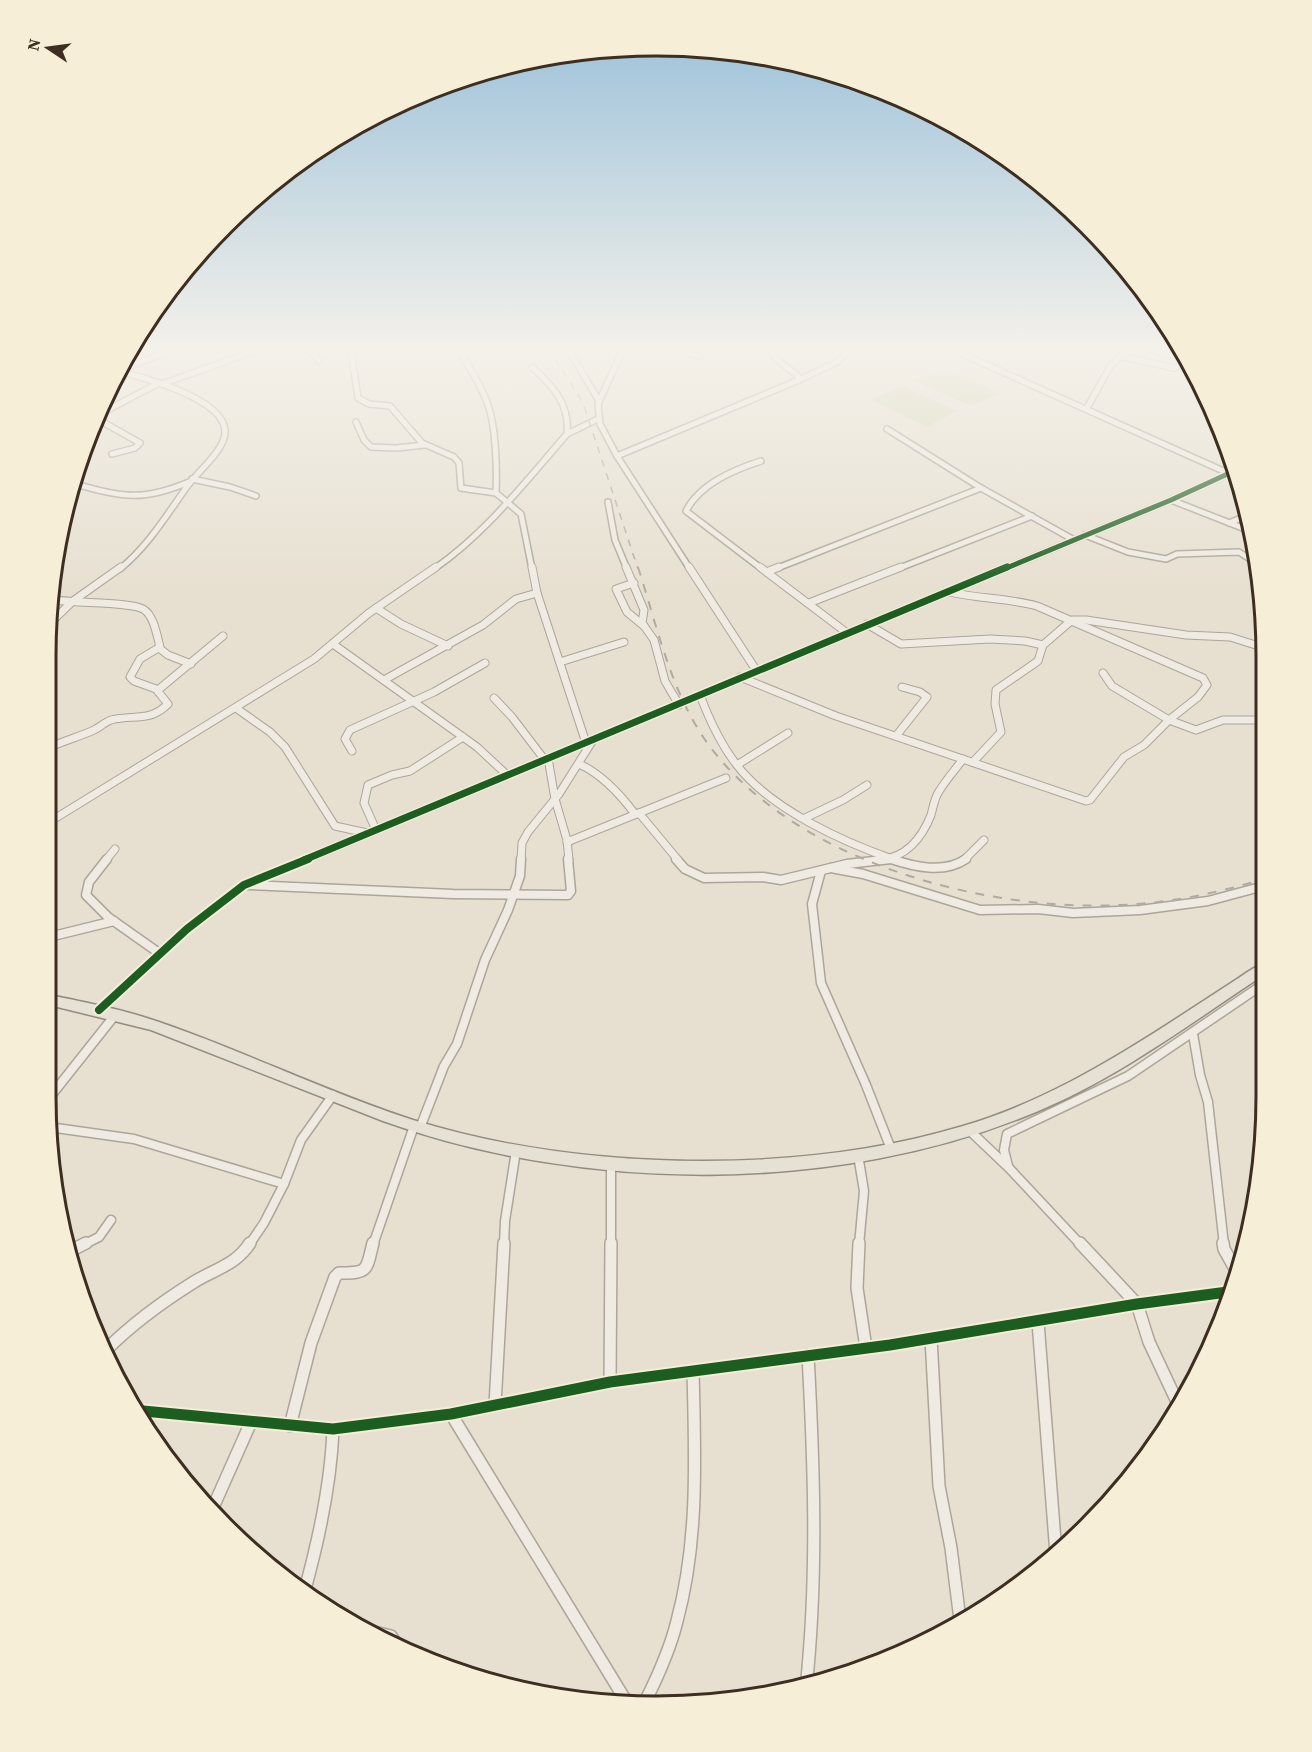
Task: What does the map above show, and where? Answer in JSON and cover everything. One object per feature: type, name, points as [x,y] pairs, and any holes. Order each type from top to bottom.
[{"type":"main road","points":[[56,1001],[99,1010],[182,1035],[417,1127],[516,1151],[611,1164],[742,1167],[858,1155],[891,1149],[968,1129],[1031,1108],[1093,1077],[1146,1046],[1256,973]]},
{"type":"street","points":[[112,454],[135,448],[140,443],[115,429]]},
{"type":"street","points":[[58,612],[116,572],[134,556],[161,526],[191,480],[224,439],[225,429]]},
{"type":"street","points":[[359,429],[364,440],[371,447],[396,448],[425,445]]},
{"type":"street","points":[[290,1426],[305,1361],[335,1277],[339,1273],[359,1273],[367,1266],[377,1230],[417,1127],[440,1075],[457,1044],[484,960],[513,895],[521,871],[522,843],[579,764],[589,742],[537,593],[521,514],[496,494],[461,488],[459,463],[454,457],[425,445],[410,429]]},
{"type":"street","points":[[492,429],[497,471],[496,494]]},
{"type":"street","points":[[567,429],[567,434]]},
{"type":"street","points":[[56,818],[298,671],[376,608],[449,558],[507,503],[567,434],[577,429]]},
{"type":"street","points":[[603,429],[617,456],[756,670]]},
{"type":"street","points":[[617,456],[682,429]]},
{"type":"street","points":[[887,429],[981,488],[1074,540]]},
{"type":"street","points":[[1133,429],[1227,471]]},
{"type":"street","points":[[761,461],[731,471],[692,499],[686,511],[769,571],[847,633]]},
{"type":"street","points":[[99,1010],[159,953],[244,885],[1228,475]]},
{"type":"street","points":[[81,485],[140,496],[157,494],[191,480],[230,487],[256,496]]},
{"type":"street","points":[[769,571],[981,488]]},
{"type":"street","points":[[1171,500],[1242,528]]},
{"type":"street","points":[[608,502],[615,540],[644,610],[644,626]]},
{"type":"street","points":[[809,603],[1032,516]]},
{"type":"street","points":[[1229,523],[1240,518]]},
{"type":"street","points":[[1085,535],[1128,552],[1166,559],[1177,554],[1234,552],[1242,553],[1248,557]]},
{"type":"street","points":[[634,583],[616,589],[627,612],[644,626],[654,640],[665,681],[679,705]]},
{"type":"street","points":[[740,677],[802,704],[1089,801],[1124,757],[1143,745],[1207,685],[1203,678],[1029,603],[975,598],[950,592]]},
{"type":"street","points":[[384,680],[490,621],[516,599],[537,593]]},
{"type":"street","points":[[59,601],[119,604],[143,609],[151,618],[159,648]]},
{"type":"street","points":[[376,608],[401,624],[448,646]]},
{"type":"street","points":[[973,762],[1001,732],[995,704],[996,690],[1038,661],[1043,645],[1072,620],[1086,620],[1198,637],[1230,637],[1256,644]]},
{"type":"street","points":[[867,624],[902,644],[990,639],[1025,641],[1043,645]]},
{"type":"street","points":[[158,690],[223,636]]},
{"type":"street","points":[[560,662],[624,642]]},
{"type":"street","points":[[333,644],[463,737],[506,774]]},
{"type":"street","points":[[159,648],[168,655],[191,664]]},
{"type":"street","points":[[56,744],[94,730],[110,720],[143,718],[161,711],[168,704],[161,698],[158,690],[134,681],[130,677],[140,659],[159,648]]},
{"type":"street","points":[[351,751],[345,739],[348,732],[413,702],[485,663]]},
{"type":"street","points":[[1103,673],[1112,686],[1186,728],[1196,730],[1223,720],[1256,720]]},
{"type":"street","points":[[896,736],[927,698],[920,692],[902,687]]},
{"type":"street","points":[[700,695],[717,739],[737,765],[759,787],[805,818],[850,842],[890,858],[926,867],[949,867],[968,857],[984,840]]},
{"type":"street","points":[[244,885],[513,895],[569,894],[567,842],[546,758],[494,698]]},
{"type":"street","points":[[236,708],[270,732],[285,747],[335,826],[372,831]]},
{"type":"street","points":[[737,765],[788,733]]},
{"type":"street","points":[[372,831],[363,807],[363,798],[368,785],[392,774],[410,771],[463,737]]},
{"type":"street","points":[[579,764],[587,766],[637,814],[684,869],[704,878],[763,877],[781,880],[831,868],[890,858],[909,849],[930,817],[937,795],[963,759]]},
{"type":"street","points":[[567,842],[726,778]]},
{"type":"street","points":[[805,818],[867,785]]},
{"type":"street","points":[[115,849],[89,882],[85,892],[89,900],[114,921],[159,953]]},
{"type":"street","points":[[831,868],[874,877],[980,910],[1038,909],[1073,913],[1140,910],[1208,901],[1256,888]]},
{"type":"street","points":[[821,871],[812,904],[820,983],[858,1066],[891,1149]]},
{"type":"street","points":[[56,935],[114,921]]},
{"type":"street","points":[[1009,1168],[1004,1150],[1007,1134],[1127,1077],[1256,989]]},
{"type":"street","points":[[56,1089],[115,1015]]},
{"type":"street","points":[[1193,1034],[1200,1075],[1208,1102],[1224,1249],[1232,1264]]},
{"type":"street","points":[[110,1346],[127,1329],[163,1303],[196,1281],[226,1267],[243,1254],[264,1223],[284,1184],[301,1140],[333,1095]]},
{"type":"street","points":[[57,1128],[134,1139],[284,1184]]},
{"type":"street","points":[[968,1129],[1009,1168],[1137,1304],[1149,1342],[1174,1399]]},
{"type":"street","points":[[495,1405],[505,1221],[516,1151]]},
{"type":"street","points":[[858,1155],[865,1185],[858,1269],[861,1327],[866,1348]]},
{"type":"street","points":[[610,1382],[611,1164]]},
{"type":"street","points":[[75,1249],[99,1238],[111,1220]]},
{"type":"street","points":[[145,1411],[333,1429],[451,1414],[610,1382],[866,1348],[1038,1322],[1137,1304],[1224,1293]]},
{"type":"street","points":[[1038,1322],[1055,1544]]},
{"type":"street","points":[[931,1338],[939,1486],[951,1548],[959,1614]]},
{"type":"street","points":[[807,1677],[815,1528],[815,1474],[808,1355]]},
{"type":"street","points":[[648,1696],[676,1629],[689,1572],[695,1465],[693,1371]]},
{"type":"street","points":[[451,1414],[622,1695]]},
{"type":"street","points":[[215,1503],[251,1422]]},
{"type":"street","points":[[306,1584],[326,1510],[333,1429]]},
{"type":"railway","points":[[592,429],[638,569]]},
{"type":"railway","points":[[638,567],[675,681],[684,703],[708,744],[745,785],[789,820],[840,848],[895,871],[952,888],[1010,899],[1067,905],[1121,905],[1175,900],[1256,881]]},
{"type":"cycle path","points":[[99,1010],[187,929],[244,885],[683,703],[756,670],[1171,500],[1228,474]]},
{"type":"cycle path","points":[[145,1411],[333,1429],[451,1414],[610,1382],[890,1345],[1137,1304],[1224,1293]]}]
